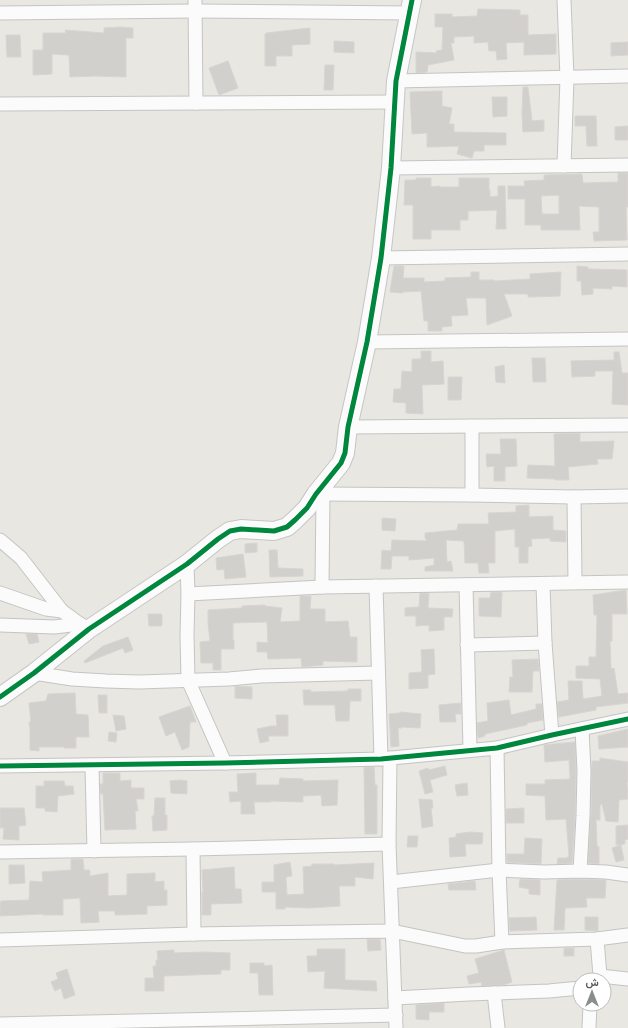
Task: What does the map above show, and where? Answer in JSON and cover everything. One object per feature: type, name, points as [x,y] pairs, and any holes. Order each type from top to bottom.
[{"type":"street","points":[[564,0],[567,78],[564,166]]},
{"type":"street","points":[[195,6],[196,103]]},
{"type":"street","points":[[0,13],[195,6],[411,6],[396,81],[391,168],[381,258],[367,342],[348,428],[345,453],[341,463],[319,494],[287,527],[274,531],[241,529],[230,531],[187,564],[85,626],[34,673],[0,697]]},
{"type":"street","points":[[396,81],[628,76]]},
{"type":"street","points":[[0,104],[395,102]]},
{"type":"street","points":[[391,168],[628,165]]},
{"type":"street","points":[[381,258],[628,254]]},
{"type":"street","points":[[367,342],[628,339]]},
{"type":"street","points":[[348,428],[628,425]]},
{"type":"street","points":[[472,426],[472,495]]},
{"type":"street","points":[[319,494],[574,497],[628,496]]},
{"type":"street","points":[[319,494],[322,588]]},
{"type":"street","points":[[574,497],[575,582]]},
{"type":"street","points":[[0,540],[21,558],[62,611],[85,626]]},
{"type":"street","points":[[187,564],[188,680],[225,763]]},
{"type":"street","points":[[188,594],[376,586],[628,582]]},
{"type":"street","points":[[543,584],[545,643],[552,735]]},
{"type":"street","points":[[466,585],[470,750]]},
{"type":"street","points":[[0,1026],[396,1022],[385,759],[378,673],[376,586]]},
{"type":"street","points":[[0,593],[46,609],[62,611]]},
{"type":"street","points":[[0,625],[54,627],[85,626]]},
{"type":"street","points":[[467,645],[545,643]]},
{"type":"street","points":[[34,673],[72,679],[139,682],[261,676],[378,673]]},
{"type":"street","points":[[0,766],[92,766],[385,759],[497,748],[628,719]]},
{"type":"street","points":[[580,871],[584,772],[582,729]]},
{"type":"street","points":[[497,748],[502,942]]},
{"type":"street","points":[[92,766],[94,851]]},
{"type":"street","points":[[0,852],[389,844]]},
{"type":"street","points":[[193,849],[194,934]]},
{"type":"street","points":[[391,882],[499,870],[606,872],[628,875]]},
{"type":"street","points":[[0,940],[194,934],[392,931],[465,946],[476,946],[502,942],[597,939],[628,935]]},
{"type":"street","points":[[597,939],[597,972]]},
{"type":"street","points":[[612,978],[628,979]]},
{"type":"street","points":[[395,998],[572,989]]},
{"type":"street","points":[[494,992],[498,1028]]},
{"type":"street","points":[[589,1028],[590,1012]]},
{"type":"building","points":[[478,9],[520,10],[520,15],[528,15],[528,35],[556,34],[556,54],[524,55],[524,42],[506,43],[507,59],[497,60],[496,51],[489,51],[488,42],[474,43],[474,36],[454,37],[454,43],[451,43],[454,60],[428,65],[427,72],[416,73],[416,52],[437,53],[436,51],[442,50],[443,27],[435,27],[435,14],[452,14],[452,17],[477,16]]},
{"type":"building","points":[[104,28],[133,28],[133,38],[126,38],[126,77],[70,77],[69,55],[52,54],[52,74],[33,75],[33,50],[43,50],[43,33],[66,33],[65,30],[104,33]]},
{"type":"building","points":[[310,28],[310,44],[292,45],[292,56],[276,56],[276,66],[265,66],[266,33]]},
{"type":"building","points":[[6,35],[20,35],[21,57],[7,57]]},
{"type":"building","points":[[334,41],[354,42],[354,53],[334,52]]},
{"type":"building","points":[[628,42],[628,55],[611,56],[611,43]]},
{"type":"building","points":[[228,61],[238,88],[219,95],[209,68]]},
{"type":"building","points":[[325,65],[334,65],[333,90],[324,90]]},
{"type":"building","points":[[523,87],[528,87],[532,121],[544,120],[544,131],[523,132]]},
{"type":"building","points":[[442,91],[442,106],[452,108],[449,124],[454,124],[454,132],[506,133],[506,145],[484,145],[484,151],[474,151],[472,158],[457,154],[459,146],[427,147],[427,133],[412,134],[410,92]]},
{"type":"building","points":[[492,97],[507,97],[507,116],[493,117]]},
{"type":"building","points":[[575,116],[596,116],[597,146],[587,146],[586,126],[575,126]]},
{"type":"building","points":[[628,126],[628,140],[615,140],[615,127]]},
{"type":"building","points":[[618,173],[628,173],[628,207],[626,207],[627,240],[594,241],[593,232],[599,232],[599,207],[579,206],[580,230],[541,230],[541,225],[525,225],[525,199],[508,199],[508,186],[525,186],[524,181],[544,180],[544,175],[582,174],[583,183],[618,182]],"holes":[[[559,195],[559,214],[542,214],[541,196]]]},
{"type":"building","points":[[416,178],[431,178],[431,187],[459,187],[459,178],[489,178],[490,197],[498,196],[498,186],[505,186],[506,229],[496,229],[497,210],[468,211],[468,220],[460,220],[460,230],[431,230],[431,239],[413,239],[413,205],[404,205],[405,180],[416,180]]},
{"type":"building","points":[[394,266],[404,266],[403,278],[424,278],[424,282],[445,281],[445,278],[471,277],[471,272],[479,272],[479,280],[494,281],[530,279],[530,274],[561,272],[560,296],[528,297],[528,294],[504,294],[512,316],[487,325],[486,298],[466,298],[468,315],[451,316],[452,326],[442,327],[442,331],[428,331],[428,321],[424,321],[421,291],[402,293],[390,292]]},
{"type":"building","points":[[577,266],[588,267],[588,269],[627,270],[627,287],[612,286],[612,289],[593,288],[593,294],[582,295],[581,281],[577,281]]},
{"type":"building","points":[[421,351],[431,351],[431,362],[443,361],[444,384],[422,385],[423,414],[406,413],[406,403],[393,402],[394,389],[401,389],[402,371],[412,372],[412,359],[421,359]]},
{"type":"building","points":[[614,352],[619,352],[622,373],[628,373],[628,405],[612,404],[613,371],[595,371],[595,376],[572,377],[571,361],[614,360]]},
{"type":"building","points":[[532,358],[545,358],[546,382],[533,382]]},
{"type":"building","points":[[504,365],[505,383],[496,382],[495,367]]},
{"type":"building","points":[[448,377],[462,377],[461,400],[448,400]]},
{"type":"building","points":[[580,433],[580,442],[614,441],[612,459],[597,459],[598,464],[568,467],[569,480],[527,478],[528,465],[555,466],[554,434]]},
{"type":"building","points":[[500,439],[516,439],[517,466],[505,467],[505,481],[494,481],[494,466],[487,467],[486,454],[501,454]]},
{"type":"building","points":[[529,505],[529,517],[553,516],[553,530],[566,531],[566,542],[550,541],[550,538],[531,539],[532,546],[528,547],[528,563],[519,563],[519,547],[515,547],[515,529],[495,531],[495,563],[488,563],[489,573],[479,573],[478,563],[465,563],[464,541],[446,540],[447,562],[451,561],[453,571],[425,571],[425,567],[434,565],[434,558],[409,560],[409,556],[392,556],[391,569],[381,569],[382,550],[391,551],[392,540],[426,541],[425,533],[457,530],[458,524],[489,524],[488,513],[516,512],[516,506]]},
{"type":"building","points":[[382,518],[396,519],[395,531],[382,530]]},
{"type":"building","points":[[257,543],[257,552],[245,553],[245,544]]},
{"type":"building","points":[[269,550],[277,550],[278,568],[303,569],[303,576],[270,577]]},
{"type":"building","points":[[243,554],[246,577],[225,579],[224,569],[217,570],[216,558]]},
{"type":"building","points":[[626,590],[627,614],[612,614],[612,641],[610,641],[611,669],[614,668],[618,694],[628,693],[628,703],[596,707],[596,710],[559,717],[557,702],[569,700],[568,681],[582,681],[583,699],[602,696],[600,679],[576,678],[576,666],[589,666],[589,657],[596,657],[597,615],[594,615],[593,595]]},
{"type":"building","points":[[491,592],[502,592],[501,617],[479,616],[479,598],[490,598]]},
{"type":"building","points":[[420,593],[429,593],[428,608],[453,609],[452,617],[444,617],[444,630],[429,631],[429,625],[416,626],[416,616],[405,616],[405,608],[419,607]]},
{"type":"building","points":[[300,596],[311,596],[310,609],[325,609],[325,622],[348,621],[350,637],[357,637],[357,662],[323,661],[323,665],[302,667],[301,658],[268,659],[267,652],[257,652],[257,642],[268,643],[267,622],[233,623],[234,649],[221,649],[221,670],[213,670],[213,663],[201,663],[200,642],[210,641],[208,610],[265,605],[282,608],[280,622],[300,621]]},
{"type":"building","points":[[148,614],[162,614],[162,626],[149,626]]},
{"type":"building","points":[[26,634],[37,634],[39,642],[29,644]]},
{"type":"building","points":[[128,637],[133,650],[125,653],[123,648],[85,663],[84,661],[103,646]]},
{"type":"building","points":[[434,649],[435,674],[428,675],[428,688],[409,689],[409,673],[422,672],[421,650]]},
{"type":"building","points":[[538,659],[539,671],[533,671],[532,692],[509,692],[510,677],[513,677],[512,660]]},
{"type":"building","points":[[235,686],[252,687],[252,699],[235,698]]},
{"type":"building","points":[[348,689],[361,689],[361,701],[350,701],[349,721],[336,721],[335,705],[304,705],[303,690],[311,690],[311,692],[348,691]]},
{"type":"building","points":[[75,693],[76,714],[88,715],[89,737],[76,737],[76,748],[39,747],[39,751],[30,750],[29,722],[31,722],[29,703],[46,701],[48,694]]},
{"type":"building","points":[[98,695],[107,695],[107,713],[99,713]]},
{"type":"building","points":[[509,700],[511,715],[536,709],[536,704],[542,704],[543,720],[485,734],[485,736],[478,738],[477,723],[488,721],[487,703]]},
{"type":"building","points":[[461,703],[461,714],[455,714],[456,722],[440,722],[439,705]]},
{"type":"building","points":[[190,706],[196,722],[190,722],[189,747],[182,750],[175,732],[166,736],[159,717]]},
{"type":"building","points":[[400,712],[421,714],[420,728],[398,728],[399,746],[391,747],[389,714]]},
{"type":"building","points":[[113,715],[124,716],[126,729],[116,731]]},
{"type":"building","points":[[276,715],[288,715],[288,736],[268,736],[269,741],[260,743],[257,729],[277,726]]},
{"type":"building","points":[[628,729],[628,747],[599,749],[598,736]]},
{"type":"building","points":[[109,732],[117,733],[116,742],[108,741]]},
{"type":"building","points":[[575,742],[575,816],[572,863],[557,864],[558,858],[568,858],[569,856],[566,819],[546,820],[545,796],[526,795],[526,784],[545,784],[545,780],[570,779],[569,760],[545,762],[544,745]]},
{"type":"building","points":[[600,758],[628,762],[628,799],[619,800],[618,822],[606,821],[602,804],[600,805],[600,820],[596,820],[599,864],[588,863],[592,761],[600,761]]},
{"type":"building","points":[[445,766],[447,775],[430,780],[433,792],[425,794],[419,771],[428,768],[429,770]]},
{"type":"building","points":[[364,767],[374,767],[375,785],[377,785],[377,834],[365,834]]},
{"type":"building","points":[[103,773],[120,773],[120,781],[131,780],[131,788],[144,788],[144,799],[136,799],[138,811],[135,811],[136,829],[105,830],[103,794],[101,794],[100,784],[103,784]]},
{"type":"building","points":[[256,773],[256,785],[279,785],[280,778],[303,779],[303,781],[338,780],[337,805],[322,806],[321,795],[303,796],[303,802],[254,802],[255,814],[241,814],[241,801],[230,802],[229,792],[238,792],[237,774]]},
{"type":"building","points":[[44,781],[64,781],[65,786],[73,786],[74,794],[58,796],[57,812],[45,811],[45,808],[36,808],[36,786],[44,786]]},
{"type":"building","points":[[170,781],[187,781],[187,794],[171,793]]},
{"type":"building","points":[[467,783],[468,795],[457,796],[455,785]]},
{"type":"building","points":[[155,798],[165,798],[167,830],[153,831],[152,816],[154,816]]},
{"type":"building","points":[[419,799],[432,800],[433,808],[431,808],[433,826],[422,828]]},
{"type":"building","points":[[0,808],[24,808],[26,825],[19,826],[19,840],[3,839],[4,828],[0,828]]},
{"type":"building","points":[[524,808],[524,823],[506,823],[506,809]]},
{"type":"building","points":[[628,825],[628,839],[625,840],[625,844],[616,845],[616,826]]},
{"type":"building","points":[[470,832],[483,833],[482,844],[465,844],[466,856],[450,857],[449,838],[456,837],[456,834]]},
{"type":"building","points":[[408,836],[418,836],[417,847],[407,847]]},
{"type":"building","points":[[525,838],[542,839],[541,864],[507,862],[507,854],[524,854]]},
{"type":"building","points":[[621,845],[624,860],[616,862],[612,848]]},
{"type":"building","points":[[71,859],[83,859],[84,870],[90,870],[90,876],[108,873],[108,896],[127,895],[127,874],[155,873],[155,882],[164,881],[164,890],[167,890],[167,905],[147,906],[147,914],[115,915],[115,911],[98,911],[99,922],[81,923],[80,898],[63,899],[63,915],[43,914],[0,916],[1,901],[29,900],[30,881],[43,882],[42,872],[71,870]]},
{"type":"building","points":[[290,862],[292,876],[286,877],[287,895],[304,894],[303,867],[312,866],[312,864],[334,865],[374,863],[373,879],[355,877],[355,886],[339,886],[340,906],[309,908],[285,907],[285,909],[276,909],[276,892],[262,892],[262,882],[274,882],[274,865]]},
{"type":"building","points":[[9,865],[24,865],[25,883],[9,884]]},
{"type":"building","points":[[234,867],[235,889],[241,889],[242,903],[211,904],[211,915],[202,915],[202,870]]},
{"type":"building","points":[[520,879],[540,880],[540,895],[529,894],[529,889],[519,887]]},
{"type":"building","points":[[557,880],[606,880],[605,898],[586,898],[587,907],[565,908],[564,930],[554,930]]},
{"type":"building","points":[[475,881],[476,890],[449,890],[448,884]]},
{"type":"building","points":[[536,917],[537,930],[510,931],[509,918]]},
{"type":"building","points":[[585,917],[598,917],[598,931],[585,930]]},
{"type":"building","points":[[367,939],[380,939],[381,950],[368,951]]},
{"type":"building","points":[[564,948],[574,948],[574,956],[564,956]]},
{"type":"building","points":[[317,949],[345,949],[345,980],[376,981],[377,991],[324,988],[325,971],[308,972],[307,956],[317,956]]},
{"type":"building","points":[[174,950],[174,953],[230,953],[230,970],[221,970],[221,974],[164,976],[164,991],[145,991],[145,978],[154,978],[153,966],[156,966],[156,960],[158,960],[157,951]]},
{"type":"building","points":[[504,950],[512,982],[504,985],[482,986],[481,982],[469,984],[467,976],[479,973],[475,959]]},
{"type":"building","points":[[250,963],[264,963],[264,966],[272,965],[273,995],[259,995],[258,973],[250,973]]},
{"type":"building","points":[[67,969],[75,995],[64,999],[61,988],[55,991],[51,982],[58,979],[56,973]]},
{"type":"building","points":[[444,1003],[444,1012],[429,1012],[429,1020],[416,1019],[416,1005]]},
{"type":"cycle path","points":[[0,697],[34,673],[89,629],[187,564],[230,531],[241,529],[274,531],[287,527],[307,508],[316,494],[341,463],[345,453],[348,427],[367,342],[381,258],[391,168],[396,81],[412,0]]},
{"type":"cycle path","points":[[0,766],[381,759],[497,748],[628,719]]}]
